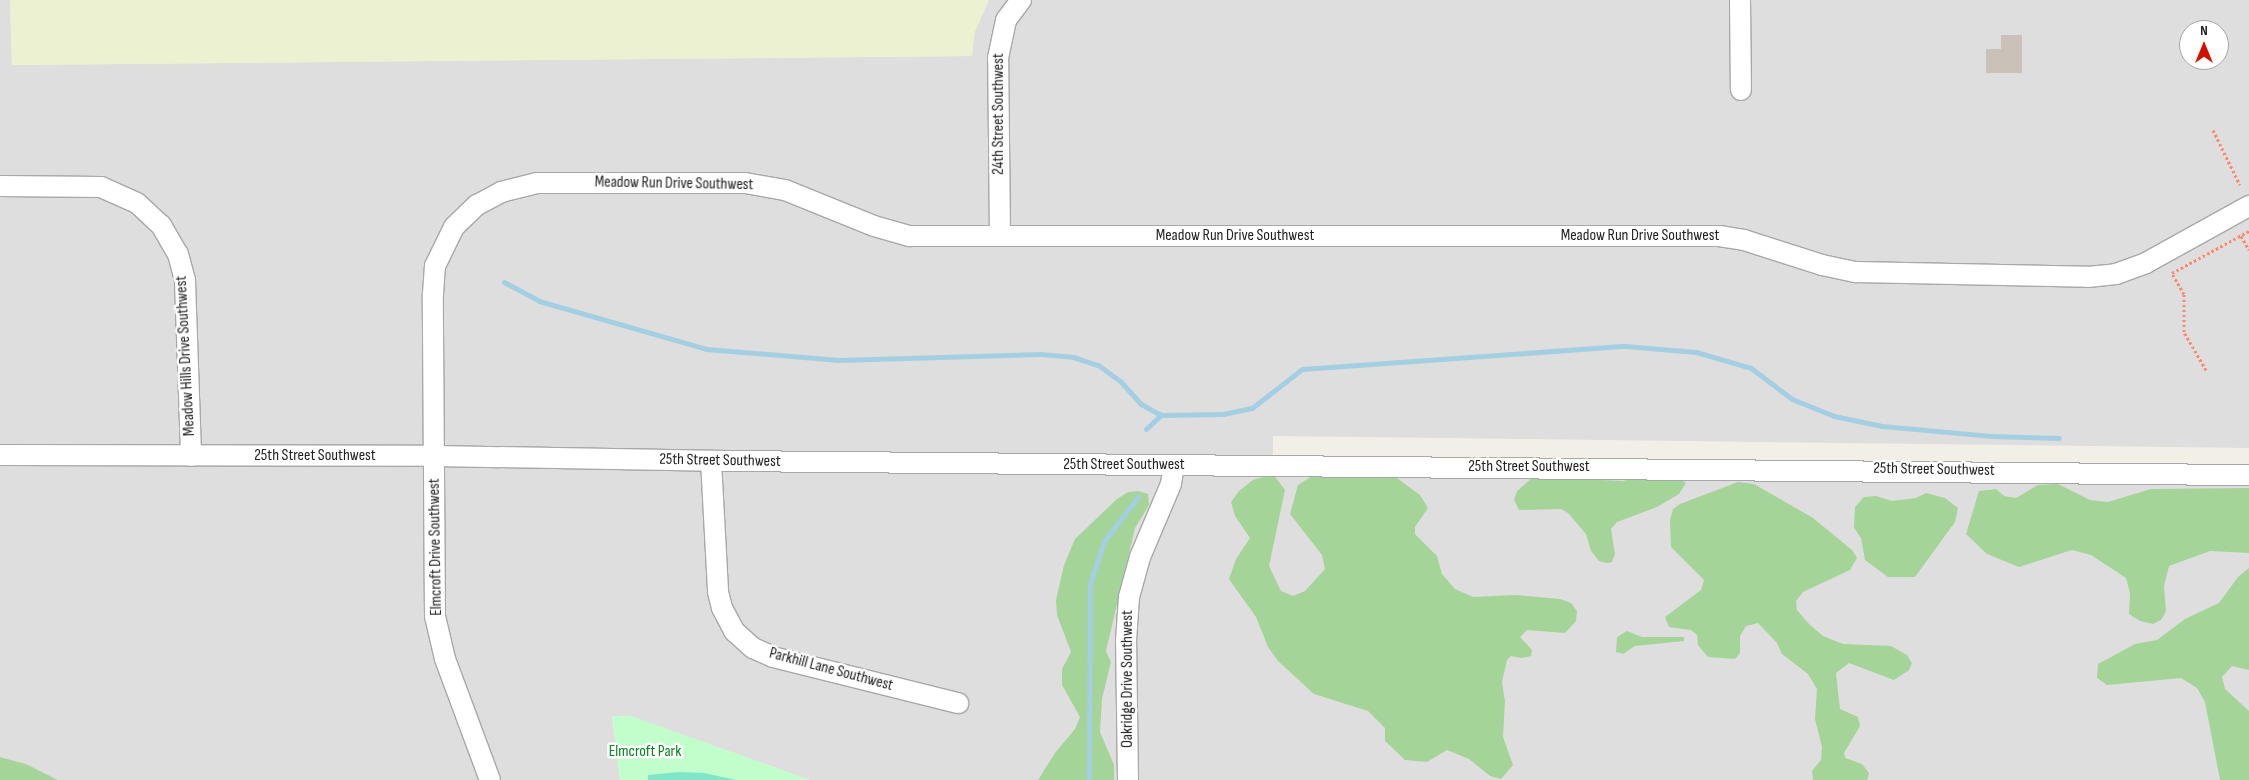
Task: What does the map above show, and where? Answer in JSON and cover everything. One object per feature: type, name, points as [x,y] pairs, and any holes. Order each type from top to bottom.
[{"type":"street","name":"24th Street Southwest","points":[[1000,235],[998,58],[1006,20],[1021,0]]},
{"type":"street","points":[[1740,0],[1741,90]]},
{"type":"street","name":"Meadow Run Drive Southwest","points":[[435,456],[432,294],[435,266],[446,240],[464,215],[501,192],[536,184],[746,183],[785,190],[900,234],[1719,236],[1744,240],[1822,265],[1856,272],[2088,276],[2116,274],[2146,263],[2249,206]]},
{"type":"street","name":"Meadow Hills Drive Southwest","points":[[0,186],[101,188],[137,203],[161,225],[178,254],[185,281],[191,456]]},
{"type":"street","name":"25th Street Southwest","points":[[0,454],[435,456],[1174,466],[2249,475]]},
{"type":"street","name":"Elmcroft Drive Southwest","points":[[435,456],[435,616],[445,659],[490,780]]},
{"type":"street","name":"Parkhill Lane Southwest","points":[[711,461],[718,592],[722,608],[734,632],[753,648],[773,657],[958,703]]},
{"type":"street","name":"Oakridge Drive Southwest","points":[[1128,780],[1126,641],[1129,597],[1140,557],[1171,484],[1174,466]]},
{"type":"path","points":[[2213,130],[2240,185]]},
{"type":"path","points":[[2206,370],[2184,332],[2184,294],[2172,272],[2249,231]]},
{"type":"path","points":[[2241,236],[2249,250]]},
{"type":"shaded area","points":[[0,0],[10,0],[12,65],[971,56],[975,31],[989,0],[2249,0],[2249,448],[1273,436],[1273,466],[2249,475],[2249,780],[1114,780],[1113,766],[1094,780],[810,780],[631,717],[612,716],[620,780],[58,780],[26,764],[0,757]]},
{"type":"green space","points":[[10,0],[989,0],[975,31],[972,56],[12,65]]},
{"type":"green space","points":[[1273,474],[1285,490],[1269,566],[1281,591],[1293,596],[1305,591],[1325,569],[1322,555],[1290,514],[1298,485],[1312,476],[1394,476],[1420,495],[1428,508],[1415,527],[1415,534],[1437,556],[1442,574],[1455,589],[1473,597],[1516,595],[1560,599],[1571,603],[1577,611],[1576,621],[1565,633],[1527,630],[1520,637],[1532,650],[1531,656],[1521,658],[1511,656],[1507,660],[1502,682],[1505,701],[1503,737],[1513,765],[1501,779],[1490,776],[1469,759],[1447,750],[1427,762],[1405,760],[1385,741],[1385,728],[1368,711],[1314,694],[1278,661],[1268,647],[1256,617],[1229,579],[1236,559],[1250,538],[1235,516],[1231,502],[1239,491],[1253,480]]},
{"type":"green space","points":[[1633,476],[1680,479],[1686,483],[1679,494],[1657,507],[1617,522],[1611,529],[1615,554],[1612,562],[1599,561],[1591,551],[1586,534],[1568,513],[1561,509],[1519,510],[1514,500],[1517,491],[1533,477],[1624,481]]},
{"type":"green space","points":[[1738,482],[1754,484],[1813,518],[1852,550],[1857,558],[1850,570],[1803,592],[1796,601],[1797,610],[1809,624],[1823,636],[1843,644],[1891,646],[1907,655],[1912,663],[1909,670],[1894,680],[1849,663],[1836,673],[1840,709],[1858,717],[1860,726],[1844,753],[1845,758],[1862,764],[1869,773],[1867,780],[1813,780],[1812,771],[1821,760],[1822,747],[1815,719],[1817,689],[1808,674],[1782,654],[1777,643],[1758,623],[1746,626],[1740,636],[1740,653],[1735,659],[1708,657],[1698,645],[1697,635],[1691,630],[1669,627],[1665,617],[1701,590],[1704,580],[1671,547],[1670,520],[1673,509],[1680,504]]},
{"type":"green space","points":[[2058,484],[2090,500],[2108,502],[2151,489],[2249,488],[2249,553],[2210,551],[2169,566],[2164,586],[2166,611],[2161,620],[2153,624],[2140,621],[2129,614],[2130,593],[2126,578],[2091,555],[2072,550],[2019,567],[1987,554],[1966,534],[1979,491],[1996,489],[2004,496],[2016,498],[2038,485]]},
{"type":"green space","points":[[1138,491],[1148,494],[1149,505],[1135,528],[1106,651],[1111,662],[1102,699],[1100,732],[1114,765],[1114,780],[1038,780],[1055,753],[1075,729],[1080,717],[1062,685],[1062,669],[1071,652],[1057,615],[1056,600],[1064,565],[1075,539],[1117,499],[1128,492]]},
{"type":"green space","points":[[1926,493],[1945,498],[1958,508],[1955,522],[1915,577],[1888,577],[1865,560],[1861,538],[1854,528],[1855,507],[1864,497],[1876,496],[1892,501],[1916,498]]},
{"type":"green space","points":[[2249,568],[2249,670],[2232,666],[2222,677],[2225,689],[2249,711],[2249,780],[2220,780],[2205,702],[2197,688],[2181,678],[2107,685],[2097,678],[2098,664],[2135,644],[2157,640],[2185,619],[2219,603],[2238,577]]},
{"type":"green space","points":[[1627,631],[1642,637],[1684,637],[1684,641],[1635,646],[1623,654],[1616,652],[1617,637]]},
{"type":"green space","name":"Elmcroft Park","points":[[612,716],[631,716],[810,780],[620,780]]},
{"type":"green space","points":[[0,757],[26,764],[58,780],[0,780]]},
{"type":"green space","points":[[679,772],[704,773],[736,780],[648,780],[648,775]]},
{"type":"building","points":[[2001,35],[2022,35],[2022,73],[1986,73],[1986,49],[2001,49]]},
{"type":"waterway","points":[[504,282],[539,301],[706,349],[839,360],[1040,354],[1073,357],[1098,365],[1121,382],[1141,404],[1161,415],[1223,414],[1252,408],[1302,369],[1625,346],[1696,352],[1751,368],[1792,399],[1834,416],[1882,426],[1991,436],[2059,438]]},
{"type":"waterway","points":[[1146,429],[1161,415]]},
{"type":"waterway","points":[[1089,780],[1090,584],[1104,541],[1138,497]]}]
